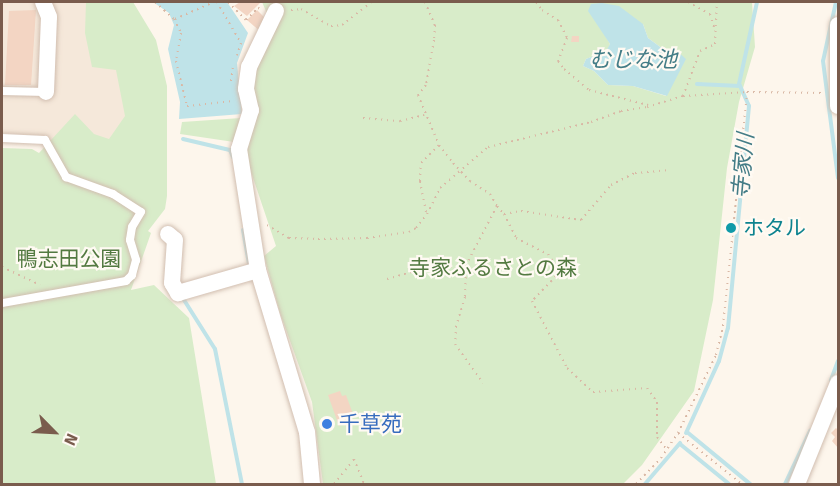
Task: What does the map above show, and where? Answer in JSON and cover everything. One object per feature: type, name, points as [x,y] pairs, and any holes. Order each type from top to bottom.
[{"type":"street","points":[[43,2],[47,5],[49,17],[46,92]]},
{"type":"street","points":[[276,11],[249,67],[246,89],[251,110],[240,149],[258,270],[307,432],[312,484]]},
{"type":"street","points":[[838,25],[838,100]]},
{"type":"street","points":[[168,234],[175,240],[172,283],[178,293],[258,270]]},
{"type":"street","points":[[797,484],[838,383]]},
{"type":"lane","points":[[2,91],[46,92]]},
{"type":"lane","points":[[2,138],[45,140],[66,177],[113,194],[141,212],[132,227],[130,240],[136,260],[132,275],[126,281],[2,303]]},
{"type":"path","points":[[155,2],[174,19],[181,33],[176,61],[187,106],[233,101],[232,92]]},
{"type":"path","points":[[174,19],[215,2],[241,43],[230,75],[231,84]]},
{"type":"path","points":[[228,2],[246,20],[258,8],[276,11]]},
{"type":"path","points":[[301,9],[331,26],[342,25],[371,2]]},
{"type":"path","points":[[425,2],[435,25],[426,85],[418,95],[424,115],[439,145],[470,181],[490,194],[504,214],[516,238],[548,254],[560,272],[532,301],[567,368],[594,392],[647,388],[657,402],[657,437],[667,450]]},
{"type":"path","points":[[536,2],[542,10],[558,20],[567,38],[558,61],[589,90],[650,105],[666,99]]},
{"type":"path","points":[[688,2],[710,14],[715,30]]},
{"type":"path","points":[[682,96],[700,51],[706,46],[715,44],[717,2]]},
{"type":"path","points":[[250,219],[289,237],[368,238],[409,232],[416,228],[427,214],[440,188],[488,147],[591,122],[682,96],[747,92],[838,100]]},
{"type":"path","points":[[636,484],[667,450],[678,434],[716,355],[723,326],[747,92]]},
{"type":"path","points":[[363,118],[400,121],[424,115]]},
{"type":"path","points":[[427,214],[420,181],[421,164],[439,145]]},
{"type":"path","points":[[504,214],[521,211],[581,220],[611,185],[635,173],[670,170]]},
{"type":"path","points":[[483,383],[455,344],[456,326],[465,297],[466,265],[497,206]]},
{"type":"path","points":[[387,279],[421,269],[466,265]]},
{"type":"path","points":[[2,267],[58,294]]},
{"type":"path","points":[[678,434],[742,484]]},
{"type":"path","points":[[334,484],[354,459],[364,484]]},
{"type":"shaded area","points":[[2,2],[95,2],[147,137],[70,167],[46,136],[2,133]]},
{"type":"green space","name":"鴨志田公園","points":[[86,2],[133,2],[156,40],[167,86],[167,196],[165,209],[148,231],[151,233],[131,290],[154,285],[189,318],[216,484],[2,484],[2,148],[32,149],[39,153],[75,114],[94,134],[109,139],[125,116],[116,70],[92,67],[85,33]]},
{"type":"green space","name":"寺家ふるさとの森","points":[[262,2],[752,2],[755,47],[739,102],[727,168],[713,300],[694,391],[642,465],[623,484],[323,484],[312,402],[280,313],[264,256],[276,246],[245,154],[245,60],[272,25]],"holes":[[[643,24],[648,38],[663,49],[676,50],[666,96],[633,86],[608,85],[594,71],[583,66],[586,59],[607,51],[610,44],[605,35]]]},
{"type":"green space","points":[[241,118],[234,142],[180,134],[182,122]]},
{"type":"water","points":[[153,2],[227,2],[248,33],[237,63],[242,114],[179,119],[180,102],[168,49],[174,25],[169,13]]},
{"type":"water","name":"むじな池","points":[[591,4],[619,6],[643,24],[648,38],[663,49],[676,50],[686,59],[667,96],[633,86],[608,85],[594,71],[583,66],[586,59],[606,51],[610,44],[588,11]]},
{"type":"building","points":[[240,2],[260,3],[247,16],[234,6]]},
{"type":"building","points":[[36,10],[31,85],[5,85],[9,11]]},
{"type":"building","points":[[257,10],[264,17],[261,32],[247,20]]},
{"type":"building","points":[[572,36],[579,36],[579,42],[571,42]]},
{"type":"building","points":[[340,391],[342,396],[346,395],[353,414],[348,416],[350,422],[339,426],[328,395]]},
{"type":"building","points":[[836,428],[838,448],[832,441],[835,437],[831,433]]},
{"type":"waterway","name":"寺家川","points":[[686,433],[719,361],[728,328],[749,106],[739,84],[757,2]]},
{"type":"waterway","points":[[836,2],[823,61],[838,178]]},
{"type":"waterway","points":[[697,84],[740,86]]},
{"type":"waterway","points":[[183,139],[230,150],[233,157]]},
{"type":"waterway","points":[[243,230],[249,264]]},
{"type":"waterway","points":[[184,300],[215,349],[242,484]]},
{"type":"waterway","points":[[831,380],[838,361]]},
{"type":"waterway","points":[[785,484],[810,431]]},
{"type":"waterway","points":[[687,432],[750,484]]},
{"type":"waterway","name":"寺家川","points":[[645,484],[680,443]]},
{"type":"waterway","points":[[680,444],[729,484]]},
{"type":"place","name":"ホタル","points":[[731,228]]},
{"type":"place","name":"千草苑","points":[[327,424]]}]
